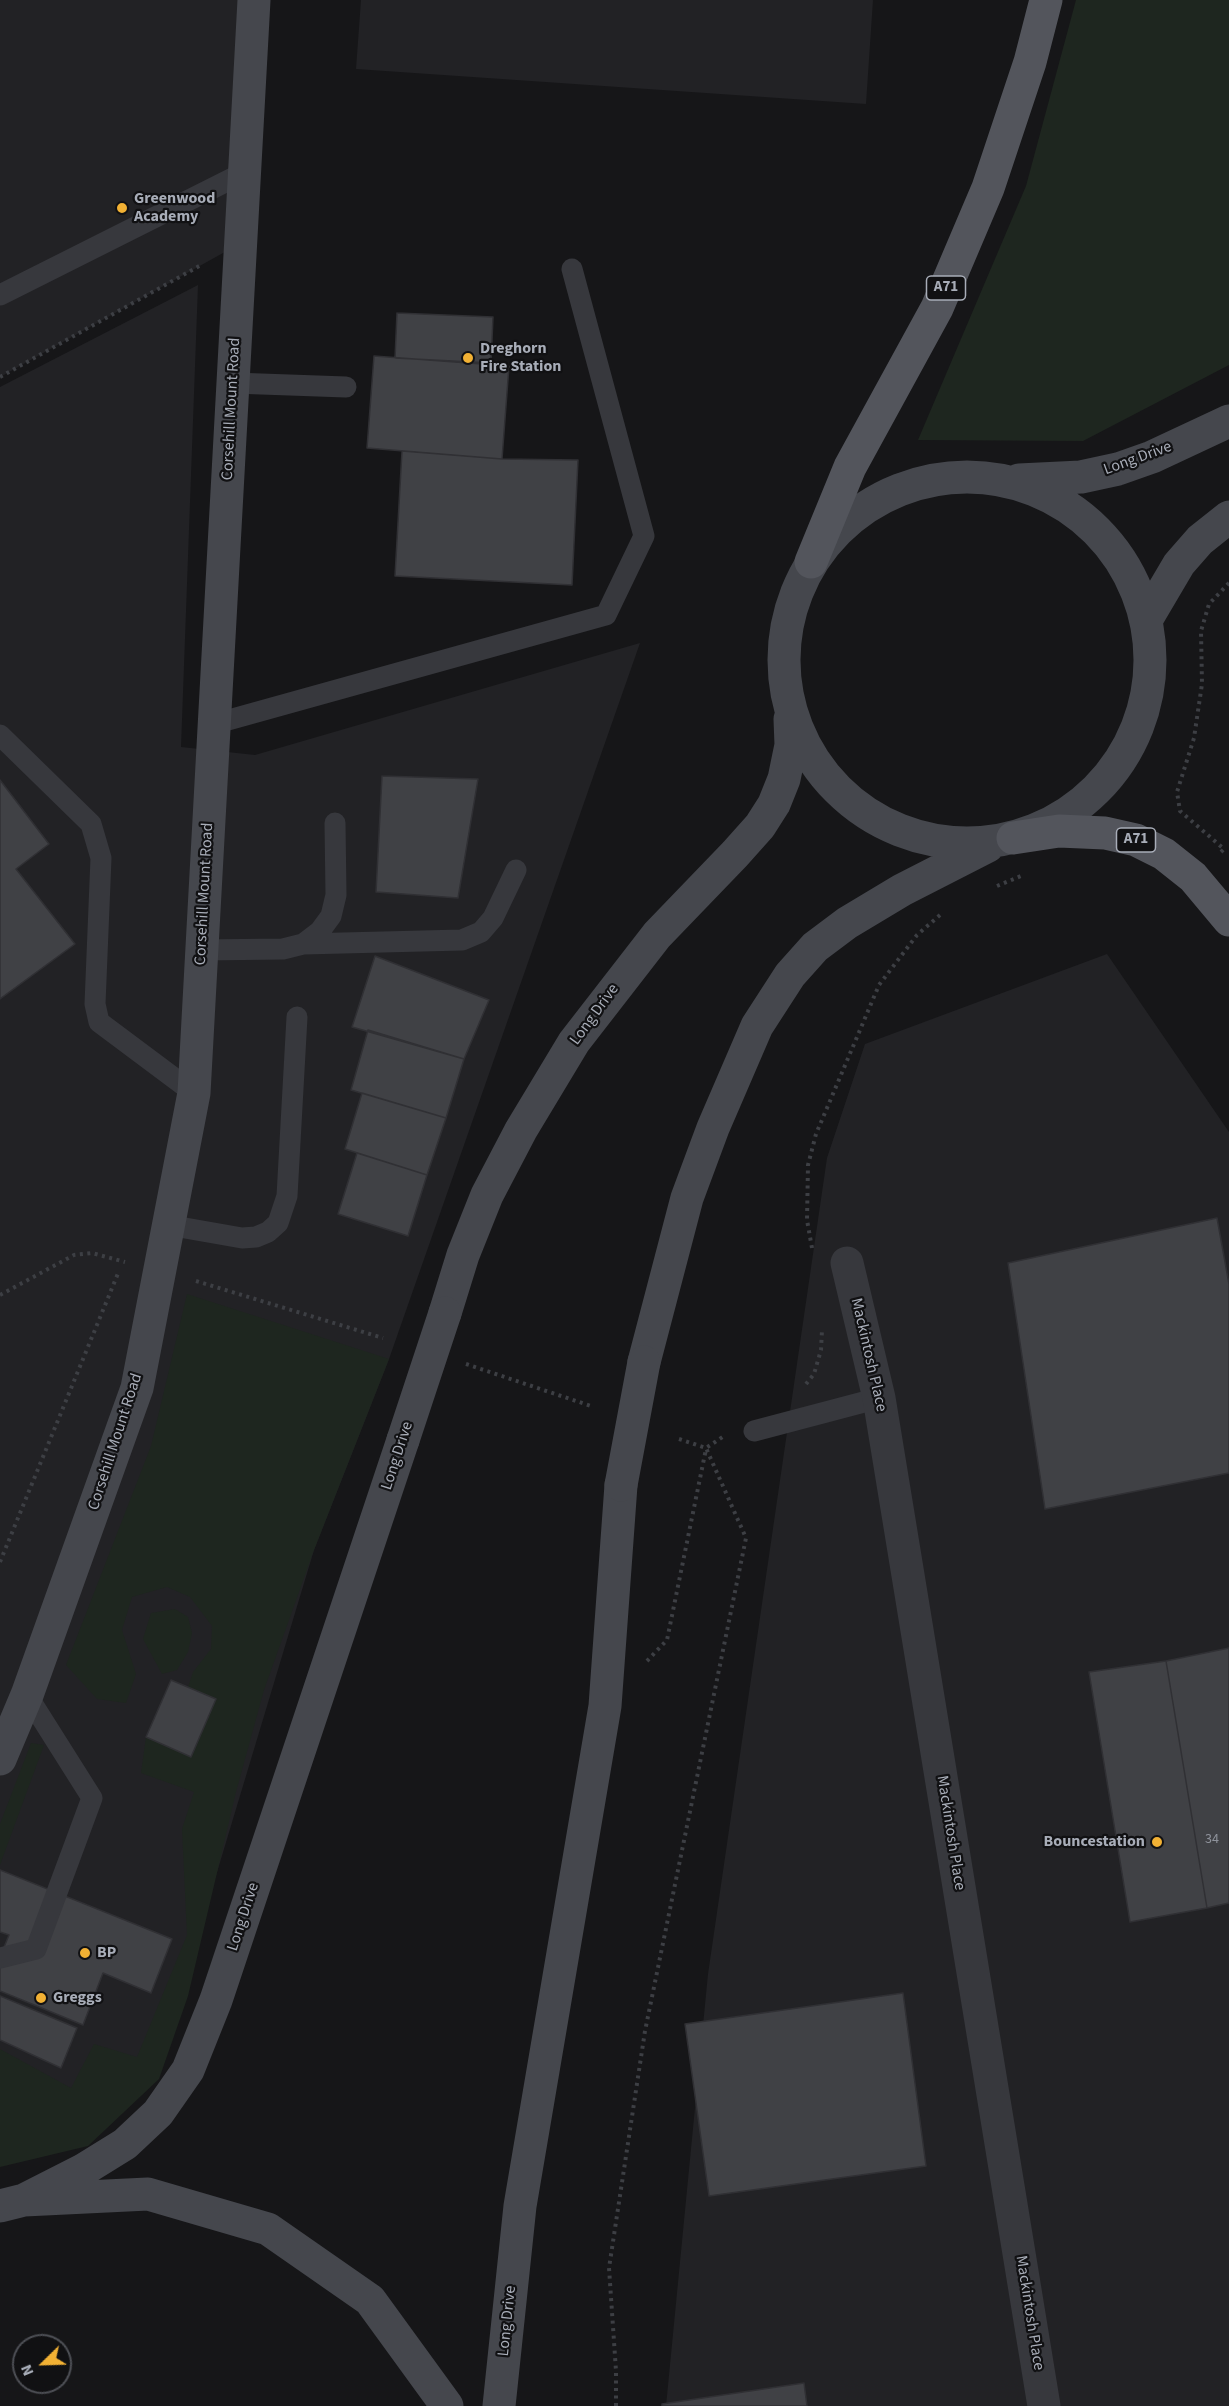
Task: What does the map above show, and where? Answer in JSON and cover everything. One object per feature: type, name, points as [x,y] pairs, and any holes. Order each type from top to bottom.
[{"type":"main road","name":"Corsehill Mount Road","points":[[0,1759],[27,1695],[137,1388],[194,1093],[254,0]]},
{"type":"main road","name":"A71","points":[[811,562],[850,466],[937,308],[988,188],[1030,62],[1046,0]]},
{"type":"main road","name":"Long Drive","points":[[1006,481],[1081,477],[1118,469],[1152,457],[1229,421]]},
{"type":"main road","points":[[950,477],[1006,481],[1055,499],[1096,530],[1128,572],[1146,620],[1150,667],[1142,713],[1123,756],[1094,793],[1056,821],[1005,840],[952,843],[908,834],[867,815],[832,786],[806,749],[789,707],[783,657],[784,647],[791,608],[811,562],[848,520],[895,490],[950,477]]},
{"type":"main road","points":[[1146,620],[1179,564],[1200,540],[1229,517]]},
{"type":"main road","name":"Long Drive","points":[[12,2203],[83,2170],[125,2144],[158,2114],[188,2070],[216,2000],[446,1313],[463,1255],[487,1195],[521,1130],[574,1042],[657,934],[747,840],[774,804],[784,779],[791,745],[789,707]]},
{"type":"main road","name":"A71","points":[[1005,840],[1059,831],[1105,833],[1136,840],[1164,854],[1192,877],[1229,920]]},
{"type":"main road","name":"Long Drive","points":[[499,2406],[520,2206],[605,1706],[621,1485],[644,1362],[687,1198],[713,1128],[757,1026],[790,975],[815,947],[847,923],[902,890],[1005,840]]},
{"type":"main road","points":[[12,2203],[148,2194],[268,2229],[370,2300],[447,2406]]},
{"type":"street","name":"Mackintosh Place","points":[[847,1263],[879,1398],[1044,2406]]},
{"type":"lane","points":[[0,295],[245,172]]},
{"type":"lane","points":[[214,724],[606,615],[644,536],[572,269]]},
{"type":"lane","points":[[233,383],[346,387]]},
{"type":"lane","points":[[0,735],[91,824],[101,858],[95,1004],[99,1022],[194,1093]]},
{"type":"lane","points":[[303,944],[320,932],[331,916],[336,896],[335,823]]},
{"type":"lane","points":[[202,950],[283,949],[303,944],[462,940],[481,932],[493,918],[516,870]]},
{"type":"lane","points":[[168,1225],[242,1238],[262,1235],[278,1223],[286,1196],[297,1017]]},
{"type":"lane","points":[[754,1431],[879,1398]]},
{"type":"lane","points":[[0,1958],[36,1949],[92,1798],[27,1695]]},
{"type":"path","points":[[0,377],[241,243]]},
{"type":"path","points":[[1192,877],[1224,849],[1180,811],[1177,792],[1194,738],[1202,684],[1201,631],[1209,604],[1229,583]]},
{"type":"path","points":[[991,889],[1031,872]]},
{"type":"path","points":[[813,1252],[807,1220],[808,1165],[816,1134],[879,985],[917,935],[942,913]]},
{"type":"path","points":[[0,1562],[123,1262]]},
{"type":"path","points":[[802,1388],[814,1374],[821,1350],[822,1325]]},
{"type":"path","points":[[456,1361],[591,1406]]},
{"type":"path","points":[[644,1665],[667,1640],[706,1448],[730,1431]]},
{"type":"path","points":[[616,2406],[609,2268],[645,2031],[746,1538],[706,1448],[679,1439]]},
{"type":"shaded area","name":"Greenwood Academy","points":[[0,0],[254,0],[241,243],[0,377]]},
{"type":"shaded area","points":[[361,0],[873,0],[866,104],[356,69]]},
{"type":"shaded area","points":[[1076,0],[1229,0],[1229,365],[1083,441],[918,440],[1026,186]]},
{"type":"shaded area","points":[[198,285],[181,747],[255,755],[640,643],[389,1359],[314,1550],[177,2005],[95,2118],[0,2144],[0,387]]},
{"type":"shaded area","points":[[1107,954],[1229,1132],[1229,2406],[666,2406],[708,1974],[827,1158],[865,1044]]},
{"type":"shaded area","points":[[187,1294],[389,1359],[314,1550],[264,1690],[236,1792],[188,1996],[159,2079],[88,2146],[0,2167],[0,2049],[71,2088],[94,2044],[137,2057],[187,1935],[182,1829],[194,1792],[141,1773],[146,1737],[191,1757],[216,1699],[188,1687],[193,1672],[211,1649],[212,1626],[190,1597],[167,1587],[132,1597],[122,1630],[136,1674],[126,1703],[97,1699],[66,1665],[151,1446]]},
{"type":"shaded area","points":[[175,1609],[188,1617],[192,1633],[188,1652],[177,1670],[162,1674],[143,1639],[151,1613]]},
{"type":"shaded area","points":[[31,1743],[44,1745],[0,1865],[0,1824]]},
{"type":"building","points":[[397,313],[493,317],[491,363],[395,358]]},
{"type":"building","points":[[374,356],[509,366],[502,459],[367,448]]},
{"type":"building","points":[[402,451],[502,459],[578,460],[572,585],[395,576]]},
{"type":"building","points":[[382,776],[478,779],[458,898],[376,892]]},
{"type":"building","points":[[0,780],[49,844],[16,869],[75,944],[0,999]]},
{"type":"building","points":[[375,956],[489,1000],[464,1059],[352,1027]]},
{"type":"building","points":[[368,1030],[464,1059],[446,1118],[351,1090]]},
{"type":"building","points":[[362,1093],[446,1118],[427,1175],[345,1149]]},
{"type":"building","points":[[357,1153],[427,1175],[408,1236],[338,1214]]},
{"type":"building","points":[[1217,1218],[1229,1284],[1229,1473],[1045,1509],[1008,1263]]},
{"type":"building","name":"Bouncestation","points":[[1229,1648],[1229,1903],[1207,1908],[1166,1661]]},
{"type":"building","name":"Bouncestation","points":[[1166,1661],[1207,1908],[1130,1922],[1089,1672]]},
{"type":"building","points":[[171,1680],[216,1699],[191,1757],[146,1737]]},
{"type":"building","points":[[0,1870],[172,1939],[151,1993],[103,1973],[83,2025],[0,1991],[0,1957],[9,1935],[0,1932]]},
{"type":"building","points":[[903,1993],[926,2166],[709,2196],[685,2024]]},
{"type":"building","points":[[0,1996],[77,2028],[61,2068],[0,2040]]},
{"type":"building","points":[[804,2383],[807,2406],[662,2406],[662,2404]]},
{"type":"place","name":"Greenwood Academy","points":[[122,208]]},
{"type":"place","name":"Dreghorn Fire Station","points":[[468,358]]},
{"type":"place","name":"Bouncestation","points":[[1157,1842]]},
{"type":"place","name":"BP","points":[[85,1953]]},
{"type":"place","name":"Greggs","points":[[41,1998]]}]
